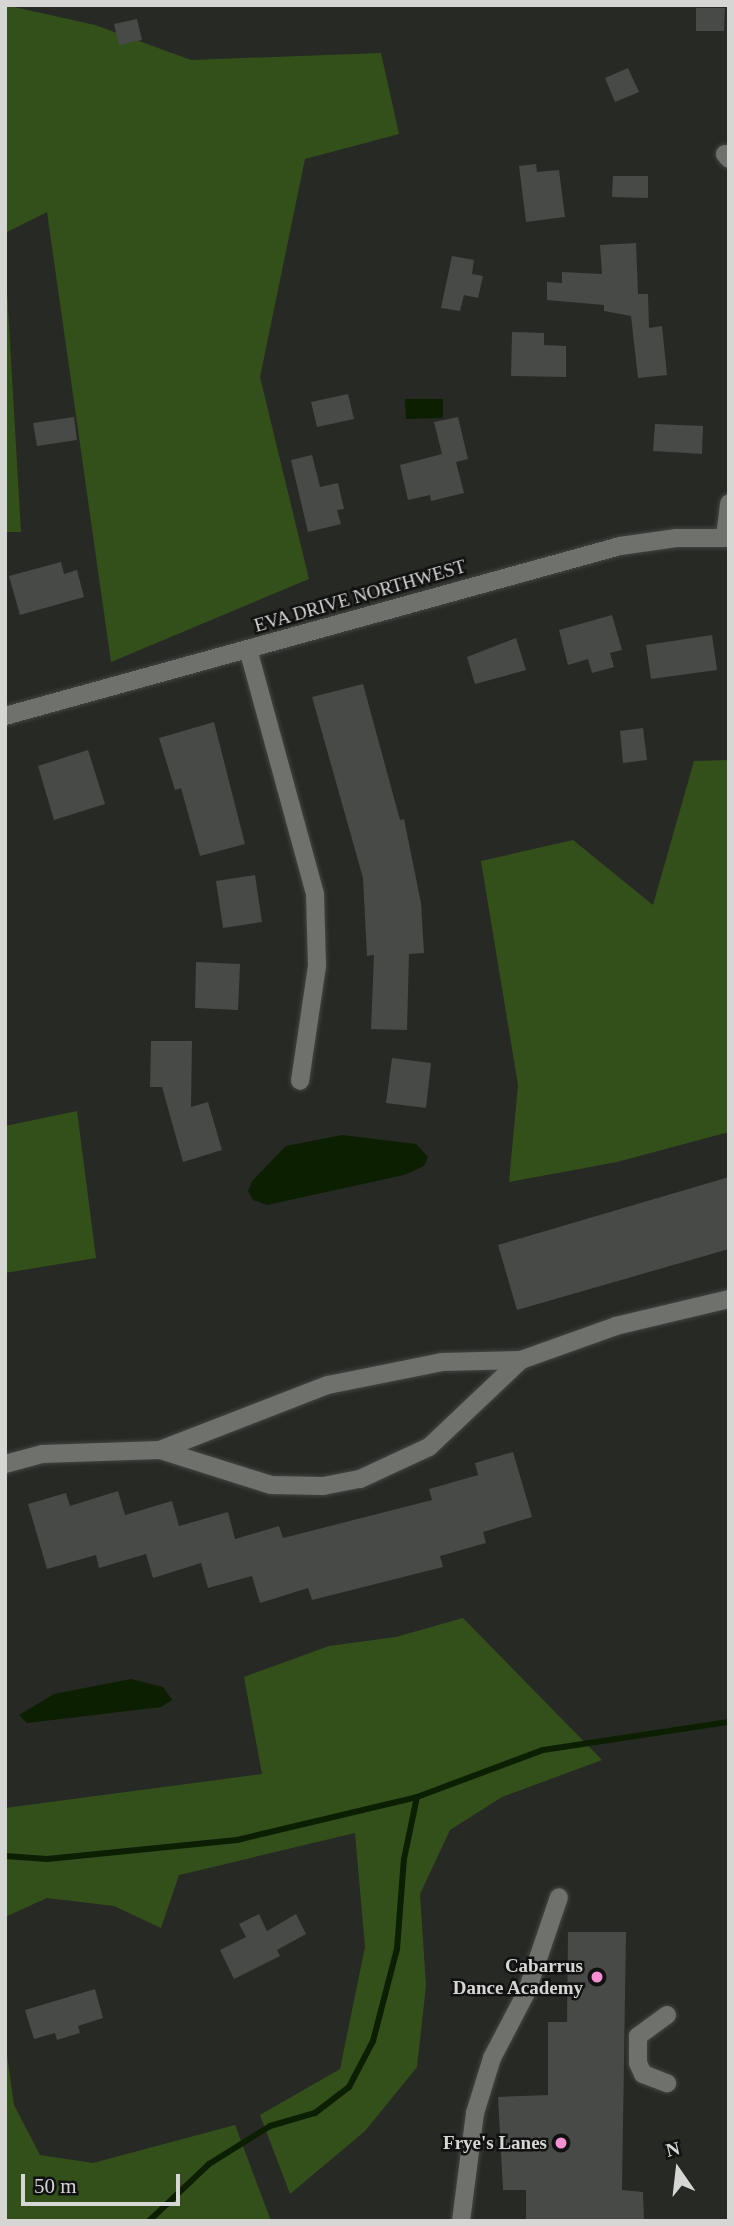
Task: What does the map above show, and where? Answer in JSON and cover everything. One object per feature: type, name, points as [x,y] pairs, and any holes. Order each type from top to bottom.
[{"type":"street","points":[[727,538],[729,503]]},
{"type":"street","name":"EVA DRIVE NORTHWEST","points":[[5,716],[620,546],[727,538]]},
{"type":"street","points":[[248,649],[315,894],[317,966],[300,1081]]},
{"type":"street","points":[[5,1464],[42,1454],[160,1450],[328,1385],[442,1362],[521,1360],[616,1326],[729,1299]]},
{"type":"street","points":[[160,1450],[271,1485],[323,1486],[360,1479],[429,1447],[521,1360]]},
{"type":"street","points":[[461,2221],[475,2113],[488,2069],[527,1991],[559,1897]]},
{"type":"street","points":[[667,2015],[638,2036],[638,2063],[643,2074],[667,2083]]},
{"type":"green space","points":[[5,5],[95,25],[191,60],[381,53],[399,134],[305,159],[260,377],[309,579],[111,662],[47,212],[5,233]]},
{"type":"green space","points":[[5,257],[21,532],[5,532]]},
{"type":"green space","points":[[729,760],[729,1132],[617,1162],[509,1182],[518,1085],[481,861],[573,840],[653,905],[694,761]]},
{"type":"green space","points":[[77,1111],[96,1258],[5,1273],[5,1126]]},
{"type":"green space","points":[[463,1618],[602,1760],[502,1797],[450,1830],[420,1894],[426,1986],[417,2067],[365,2131],[290,2194],[260,2115],[340,2069],[365,1947],[355,1833],[179,1875],[161,1928],[114,1906],[47,1898],[5,1917],[5,1808],[262,1774],[244,1677],[329,1646],[396,1637]]},
{"type":"green space","points":[[5,2041],[14,2105],[40,2155],[93,2163],[235,2125],[271,2221],[5,2221]]},
{"type":"shaded area","points":[[405,399],[443,399],[443,418],[406,419]]},
{"type":"shaded area","points":[[342,1135],[416,1144],[428,1157],[424,1166],[404,1175],[267,1205],[253,1200],[248,1191],[252,1181],[286,1146]]},
{"type":"shaded area","points":[[131,1679],[163,1687],[172,1700],[161,1707],[27,1723],[19,1715],[54,1694]]},
{"type":"building","points":[[696,8],[725,8],[724,31],[696,31]]},
{"type":"building","points":[[137,19],[142,40],[119,45],[114,24]]},
{"type":"building","points":[[628,68],[639,92],[615,102],[605,78]]},
{"type":"building","points":[[536,164],[537,172],[559,170],[565,217],[526,222],[519,166]]},
{"type":"building","points":[[613,176],[648,176],[648,198],[612,197]]},
{"type":"building","points":[[636,243],[638,294],[648,294],[649,328],[662,326],[667,375],[638,378],[631,316],[604,311],[604,305],[547,300],[547,282],[562,283],[562,272],[602,274],[600,245]]},
{"type":"building","points":[[452,256],[474,260],[472,274],[483,276],[478,298],[464,295],[460,311],[441,308]]},
{"type":"building","points":[[512,332],[544,333],[544,345],[566,346],[566,377],[511,376]]},
{"type":"building","points":[[348,394],[354,419],[317,427],[311,402]]},
{"type":"building","points":[[74,417],[77,440],[37,446],[33,423]]},
{"type":"building","points":[[458,417],[468,459],[456,462],[464,493],[431,501],[430,495],[408,500],[400,465],[442,454],[434,422]]},
{"type":"building","points":[[655,424],[703,426],[702,454],[653,451]]},
{"type":"building","points":[[312,455],[320,487],[338,483],[344,509],[337,510],[341,524],[308,532],[291,460]]},
{"type":"building","points":[[61,562],[64,574],[77,570],[84,597],[20,615],[9,576]]},
{"type":"building","points":[[612,615],[622,650],[610,653],[614,667],[592,673],[588,659],[568,665],[559,630]]},
{"type":"building","points":[[712,635],[717,670],[651,679],[646,645]]},
{"type":"building","points":[[516,638],[526,670],[475,684],[467,657]]},
{"type":"building","points":[[363,684],[400,820],[404,819],[421,903],[424,953],[409,954],[407,1030],[371,1029],[374,955],[367,956],[363,878],[312,697]]},
{"type":"building","points":[[214,722],[245,844],[200,856],[181,788],[175,790],[159,738]]},
{"type":"building","points":[[643,728],[647,760],[623,763],[620,731]]},
{"type":"building","points":[[88,750],[105,804],[54,820],[38,766]]},
{"type":"building","points":[[255,875],[262,922],[223,928],[216,881]]},
{"type":"building","points":[[196,962],[240,964],[238,1010],[195,1008]]},
{"type":"building","points":[[151,1041],[192,1041],[191,1107],[208,1102],[222,1150],[183,1162],[162,1087],[150,1087]]},
{"type":"building","points":[[392,1058],[431,1063],[426,1108],[386,1103]]},
{"type":"building","points":[[729,1177],[729,1249],[517,1310],[498,1245]]},
{"type":"building","points":[[513,1452],[532,1517],[483,1532],[486,1543],[440,1556],[443,1567],[312,1600],[308,1588],[260,1603],[252,1576],[208,1588],[201,1563],[153,1578],[146,1554],[99,1568],[96,1555],[47,1569],[28,1504],[66,1493],[70,1506],[118,1491],[125,1515],[172,1501],[179,1526],[228,1512],[235,1539],[279,1526],[283,1538],[432,1500],[429,1489],[478,1475],[475,1463]]},
{"type":"building","points":[[259,1914],[267,1931],[296,1914],[306,1934],[277,1950],[280,1956],[234,1979],[220,1950],[246,1937],[239,1924]]},
{"type":"building","points":[[568,1932],[626,1932],[622,2190],[643,2192],[644,2221],[526,2221],[526,2190],[503,2190],[498,2097],[548,2095],[548,2022],[567,2022]]},
{"type":"building","points":[[95,1989],[103,2018],[78,2026],[80,2033],[57,2040],[55,2033],[34,2039],[25,2010]]},
{"type":"waterway","points":[[5,1856],[47,1859],[237,1840],[417,1797],[543,1750],[729,1722]]},
{"type":"waterway","points":[[149,2221],[209,2164],[270,2126],[315,2113],[349,2087],[373,2041],[397,1949],[404,1859],[417,1797]]},
{"type":"place","name":"Cabarrus Dance Academy","points":[[597,1977]]},
{"type":"place","name":"Frye's Lanes","points":[[561,2143]]}]
